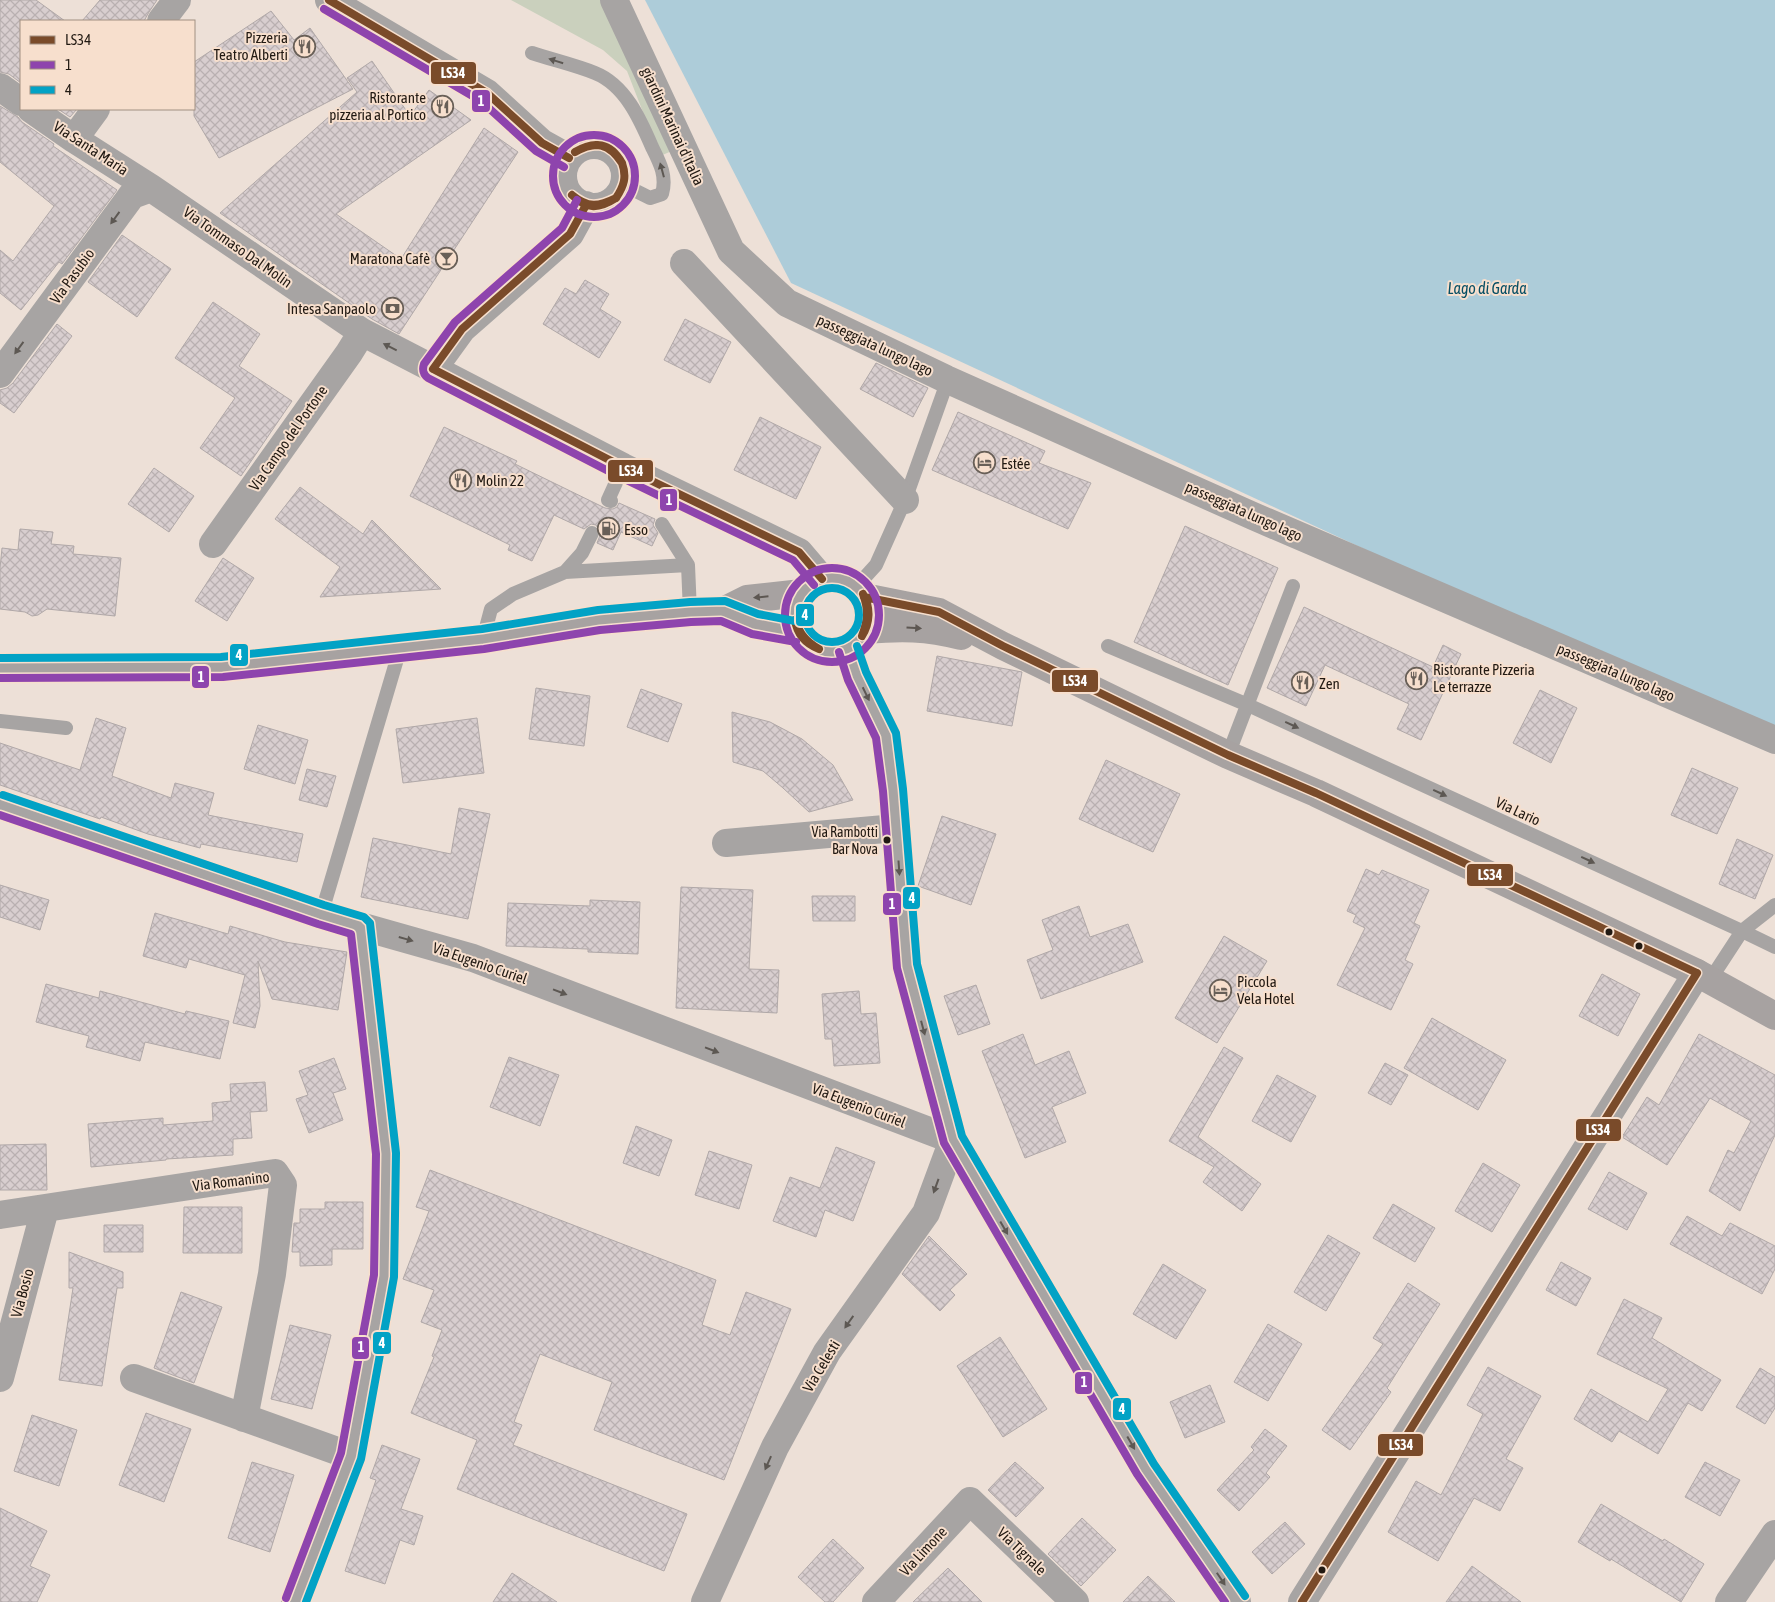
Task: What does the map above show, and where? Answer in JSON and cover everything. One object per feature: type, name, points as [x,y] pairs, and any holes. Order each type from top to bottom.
[{"type":"main road","points":[[723,611],[747,599],[812,586],[834,578],[845,581],[860,592],[939,612],[1003,646],[1228,755],[1316,793],[1703,976],[1775,1016]]},
{"type":"main road","points":[[812,586],[797,602],[795,612],[798,632],[805,641],[820,650],[837,652],[857,639],[900,627],[936,630],[1003,646]]},
{"type":"main road","points":[[857,639],[869,619],[868,608],[860,592]]},
{"type":"main road","points":[[0,668],[222,667],[482,640],[599,620],[690,612],[723,611],[755,624],[798,632]]},
{"type":"street","points":[[162,20],[177,0]]},
{"type":"street","points":[[329,0],[488,93],[542,143],[569,158]]},
{"type":"street","name":"giardini Marinai d'Italia","points":[[614,0],[731,251]]},
{"type":"street","points":[[0,87],[20,101]]},
{"type":"street","name":"Via Santa Maria","points":[[32,110],[151,188]]},
{"type":"street","points":[[74,139],[95,110]]},
{"type":"street","points":[[589,145],[605,146],[618,155],[622,162],[626,177],[624,185],[616,198],[609,203],[594,206],[586,205],[572,197],[564,182],[565,166],[569,158],[581,148],[589,145]]},
{"type":"street","name":"Via Tommaso Dal Molin","points":[[151,188],[362,332],[623,467],[798,552],[812,586]]},
{"type":"street","name":"Via Pasubio","points":[[0,374],[132,195],[151,188]]},
{"type":"street","points":[[433,369],[462,329],[570,234],[586,205]]},
{"type":"street","points":[[731,251],[692,271],[905,500]]},
{"type":"street","name":"passeggiata lungo lago","points":[[731,251],[787,304],[938,375],[1252,516],[1775,740]]},
{"type":"street","name":"Via Campo del Portone","points":[[213,544],[362,332]]},
{"type":"street","points":[[857,639],[857,676],[886,735],[896,828],[907,966],[953,1140],[1146,1469],[1236,1602]]},
{"type":"street","name":"Via Eugenio Curiel","points":[[0,804],[321,915],[473,958],[953,1140]]},
{"type":"street","points":[[726,844],[896,828]]},
{"type":"street","points":[[295,1602],[352,1456],[384,1276],[386,1154],[360,926]]},
{"type":"street","points":[[1302,1602],[1703,976]]},
{"type":"street","name":"Via Celesti","points":[[705,1602],[775,1447],[827,1352],[926,1213],[953,1140]]},
{"type":"street","name":"Via Romanino","points":[[0,1215],[275,1173],[284,1185],[272,1274],[244,1418]]},
{"type":"street","name":"Via Bosio","points":[[0,1378],[45,1209]]},
{"type":"street","points":[[134,1378],[352,1456]]},
{"type":"street","name":"Via Limone","points":[[876,1602],[970,1501]]},
{"type":"street","name":"Via Tignale","points":[[970,1501],[1075,1602]]},
{"type":"street","points":[[1729,1602],[1774,1537]]},
{"type":"lane","points":[[532,54],[596,73],[616,87],[638,115],[661,166],[665,184],[662,194],[650,198],[624,185]]},
{"type":"lane","points":[[860,592],[876,566],[905,500],[945,388]]},
{"type":"lane","points":[[611,501],[608,500],[623,467]]},
{"type":"lane","points":[[662,524],[688,565],[690,612]]},
{"type":"lane","points":[[565,572],[582,553],[592,532]]},
{"type":"lane","points":[[482,640],[491,609],[513,594],[565,572],[688,565]]},
{"type":"lane","points":[[1228,755],[1293,586]]},
{"type":"lane","name":"Via Lario","points":[[1108,646],[1248,705],[1775,947]]},
{"type":"lane","points":[[321,915],[400,648]]},
{"type":"lane","points":[[0,720],[66,728]]},
{"type":"lane","points":[[1703,976],[1742,931],[1775,905]]},
{"type":"green space","points":[[511,0],[610,0],[679,148],[660,156],[627,71],[603,50]]},
{"type":"water","name":"Lago di Garda","points":[[645,0],[1775,0],[1775,737],[1694,702],[791,283]]},
{"type":"building","points":[[0,0],[36,0],[64,20],[20,20],[20,82],[9,74],[0,72]]},
{"type":"building","points":[[100,0],[157,0],[145,20],[83,20]]},
{"type":"building","points":[[271,11],[294,40],[310,28],[353,89],[219,158],[194,116],[195,61]]},
{"type":"building","points":[[372,61],[410,116],[429,90],[471,120],[336,214],[401,259],[484,128],[518,152],[399,334],[372,319],[220,213],[357,92],[347,78]]},
{"type":"building","points":[[0,106],[54,144],[53,146],[117,190],[62,264],[59,262],[21,310],[0,293],[0,250],[13,261],[54,206],[0,162]]},
{"type":"building","points":[[60,110],[76,110],[70,117]]},
{"type":"building","points":[[122,235],[171,269],[137,317],[88,282]]},
{"type":"building","points":[[585,280],[609,294],[600,309],[621,322],[599,358],[543,324],[565,288],[576,294]]},
{"type":"building","points":[[213,302],[260,334],[239,366],[292,401],[241,476],[200,448],[235,398],[175,358]]},
{"type":"building","points":[[685,319],[731,342],[710,383],[664,360]]},
{"type":"building","points":[[57,324],[72,336],[14,413],[0,403],[0,390],[7,388],[13,383]]},
{"type":"building","points":[[876,363],[928,388],[913,417],[860,389]]},
{"type":"building","points":[[958,412],[1045,451],[1039,463],[1091,483],[1068,529],[932,470]]},
{"type":"building","points":[[760,417],[821,447],[796,499],[734,470]]},
{"type":"building","points":[[444,427],[517,461],[515,464],[605,508],[613,509],[619,503],[655,519],[653,525],[658,533],[652,546],[621,532],[613,550],[597,543],[601,533],[596,525],[591,524],[584,529],[554,515],[532,561],[508,550],[510,545],[410,496]]},
{"type":"building","points":[[154,468],[194,496],[169,532],[128,504]]},
{"type":"building","points":[[300,487],[363,534],[372,520],[441,589],[320,597],[340,567],[275,519]]},
{"type":"building","points":[[1185,526],[1278,568],[1228,685],[1134,642]]},
{"type":"building","points":[[20,529],[53,532],[51,544],[74,546],[73,554],[121,558],[115,616],[47,609],[38,615],[32,616],[25,612],[0,609],[2,548],[18,550]]},
{"type":"building","points":[[223,558],[254,578],[227,621],[195,601]]},
{"type":"building","points":[[1304,607],[1433,667],[1443,645],[1461,654],[1421,740],[1397,729],[1409,704],[1325,665],[1306,706],[1267,688]]},
{"type":"building","points":[[937,656],[1022,672],[1012,726],[927,711]]},
{"type":"building","points":[[536,688],[590,696],[584,746],[529,739]]},
{"type":"building","points":[[641,689],[682,704],[668,742],[627,727]]},
{"type":"building","points":[[1540,690],[1577,708],[1551,763],[1513,743]]},
{"type":"building","points":[[732,712],[770,722],[802,739],[833,765],[853,800],[809,812],[763,771],[733,762]]},
{"type":"building","points":[[96,718],[126,728],[112,776],[171,798],[175,783],[214,793],[208,815],[303,834],[297,862],[201,844],[200,848],[148,834],[101,817],[100,819],[0,785],[0,743],[80,770]]},
{"type":"building","points":[[477,718],[484,773],[403,783],[396,729]]},
{"type":"building","points":[[258,725],[308,740],[295,784],[244,769]]},
{"type":"building","points":[[1106,760],[1180,794],[1153,852],[1079,819]]},
{"type":"building","points":[[1692,768],[1738,788],[1717,834],[1671,815]]},
{"type":"building","points":[[307,769],[336,776],[327,807],[299,800]]},
{"type":"building","points":[[459,808],[490,814],[468,919],[361,897],[373,838],[451,854]]},
{"type":"building","points":[[942,816],[996,834],[971,905],[918,886]]},
{"type":"building","points":[[1737,839],[1773,855],[1755,899],[1719,884]]},
{"type":"building","points":[[1366,869],[1379,875],[1382,870],[1429,890],[1414,923],[1420,926],[1405,960],[1413,964],[1391,1010],[1337,985],[1365,928],[1353,922],[1356,915],[1347,911]]},
{"type":"building","points":[[0,885],[49,900],[40,930],[0,917]]},
{"type":"building","points":[[681,887],[753,890],[749,969],[779,970],[777,1013],[676,1008]]},
{"type":"building","points":[[812,896],[855,896],[855,921],[813,921]]},
{"type":"building","points":[[590,900],[640,902],[638,954],[588,952],[588,949],[506,946],[508,903],[590,906]]},
{"type":"building","points":[[1079,906],[1090,937],[1128,924],[1143,962],[1041,999],[1027,960],[1053,950],[1042,920]]},
{"type":"building","points":[[155,913],[228,934],[230,926],[285,942],[347,952],[338,1010],[272,999],[258,961],[260,1006],[255,1028],[233,1023],[245,975],[189,959],[186,968],[143,956]]},
{"type":"building","name":"Piccola Vela Hotel","points":[[1224,936],[1267,961],[1217,1043],[1175,1018]]},
{"type":"building","points":[[1602,974],[1640,994],[1618,1036],[1579,1016]]},
{"type":"building","points":[[46,984],[99,998],[100,991],[185,1014],[186,1011],[229,1021],[220,1059],[145,1042],[140,1061],[86,1047],[89,1036],[36,1022]]},
{"type":"building","points":[[976,985],[990,1024],[958,1035],[944,996]]},
{"type":"building","points":[[859,991],[861,1014],[876,1013],[880,1063],[834,1066],[832,1039],[825,1039],[822,994]]},
{"type":"building","points":[[1432,1018],[1506,1060],[1478,1110],[1404,1068]]},
{"type":"building","points":[[1023,1034],[1035,1065],[1069,1051],[1086,1093],[1052,1107],[1066,1142],[1025,1158],[982,1051]]},
{"type":"building","points":[[1699,1034],[1775,1075],[1775,1135],[1740,1211],[1709,1191],[1728,1150],[1734,1153],[1751,1121],[1710,1098],[1667,1165],[1622,1137],[1647,1097],[1659,1105]]},
{"type":"building","points":[[1224,1047],[1243,1058],[1198,1137],[1261,1184],[1242,1211],[1203,1182],[1214,1167],[1169,1141]]},
{"type":"building","points":[[509,1057],[559,1075],[540,1126],[490,1107]]},
{"type":"building","points":[[334,1058],[346,1089],[333,1093],[343,1120],[309,1133],[296,1099],[308,1095],[299,1071]]},
{"type":"building","points":[[1385,1063],[1408,1075],[1391,1105],[1368,1093]]},
{"type":"building","points":[[1277,1075],[1316,1096],[1291,1142],[1252,1121]]},
{"type":"building","points":[[265,1082],[267,1111],[250,1112],[252,1138],[233,1139],[233,1155],[166,1159],[91,1167],[88,1124],[163,1118],[163,1125],[213,1121],[212,1103],[231,1101],[230,1084]]},
{"type":"building","points":[[636,1126],[672,1140],[659,1176],[623,1163]]},
{"type":"building","points":[[46,1144],[47,1190],[0,1190],[0,1145]]},
{"type":"building","points":[[836,1147],[875,1162],[853,1221],[825,1210],[816,1237],[773,1221],[790,1177],[820,1188]]},
{"type":"building","points":[[709,1151],[752,1165],[739,1209],[695,1195]]},
{"type":"building","points":[[1483,1163],[1520,1185],[1492,1232],[1455,1211]]},
{"type":"building","points":[[430,1170],[716,1280],[702,1325],[730,1335],[746,1292],[791,1309],[724,1480],[594,1430],[612,1382],[540,1354],[514,1422],[522,1425],[513,1445],[687,1514],[664,1571],[457,1489],[477,1440],[411,1413],[434,1357],[432,1356],[442,1330],[421,1322],[434,1290],[403,1279],[429,1211],[416,1207]]},
{"type":"building","points":[[1609,1172],[1647,1193],[1627,1230],[1588,1209]]},
{"type":"building","points":[[325,1202],[363,1202],[363,1249],[332,1249],[332,1265],[300,1266],[300,1252],[292,1252],[294,1223],[300,1223],[300,1209],[325,1209]]},
{"type":"building","points":[[1393,1204],[1435,1228],[1415,1262],[1373,1238]]},
{"type":"building","points":[[184,1207],[242,1207],[242,1253],[183,1253]]},
{"type":"building","points":[[1687,1216],[1722,1236],[1730,1223],[1775,1246],[1775,1269],[1762,1294],[1670,1244]]},
{"type":"building","points":[[104,1225],[143,1225],[143,1252],[104,1252]]},
{"type":"building","points":[[1328,1235],[1360,1253],[1326,1311],[1294,1292]]},
{"type":"building","points":[[929,1236],[967,1274],[950,1290],[955,1295],[940,1311],[902,1274]]},
{"type":"building","points":[[69,1252],[123,1272],[123,1288],[117,1288],[102,1386],[59,1380],[73,1288],[69,1288]]},
{"type":"building","points":[[1561,1262],[1591,1278],[1576,1306],[1546,1290]]},
{"type":"building","points":[[1163,1264],[1206,1290],[1176,1339],[1133,1314]]},
{"type":"building","points":[[1408,1283],[1440,1304],[1387,1388],[1391,1392],[1350,1450],[1322,1430],[1383,1344],[1373,1338]]},
{"type":"building","points":[[181,1292],[222,1307],[194,1383],[154,1368]]},
{"type":"building","points":[[1624,1299],[1662,1318],[1652,1338],[1721,1380],[1702,1411],[1688,1403],[1658,1454],[1619,1431],[1612,1442],[1574,1419],[1591,1389],[1648,1422],[1668,1389],[1597,1354]]},
{"type":"building","points":[[1268,1324],[1302,1344],[1268,1401],[1234,1382]]},
{"type":"building","points":[[290,1325],[331,1335],[312,1409],[271,1399]]},
{"type":"building","points":[[1000,1337],[1047,1409],[1003,1437],[957,1366]]},
{"type":"building","points":[[1488,1367],[1541,1396],[1506,1459],[1523,1468],[1500,1511],[1474,1498],[1438,1561],[1388,1532],[1416,1481],[1441,1495],[1483,1414],[1467,1405]]},
{"type":"building","points":[[1760,1368],[1775,1377],[1775,1408],[1765,1424],[1736,1407]]},
{"type":"building","points":[[1210,1385],[1225,1422],[1185,1438],[1170,1402]]},
{"type":"building","points":[[146,1413],[191,1429],[164,1502],[119,1485]]},
{"type":"building","points":[[32,1415],[77,1430],[59,1486],[14,1471]]},
{"type":"building","points":[[1265,1429],[1287,1446],[1266,1473],[1270,1477],[1239,1511],[1217,1490],[1254,1450],[1251,1447]]},
{"type":"building","points":[[382,1445],[420,1459],[401,1509],[423,1516],[414,1545],[400,1540],[385,1584],[345,1571],[376,1480],[370,1478]]},
{"type":"building","points":[[252,1462],[294,1475],[270,1552],[228,1538]]},
{"type":"building","points":[[1015,1462],[1044,1488],[1016,1517],[988,1490]]},
{"type":"building","points":[[1705,1462],[1740,1480],[1720,1516],[1685,1497]]},
{"type":"building","points":[[1601,1504],[1704,1564],[1681,1602],[1611,1559],[1610,1561],[1578,1542]]},
{"type":"building","points":[[0,1508],[47,1531],[30,1566],[50,1575],[37,1602],[0,1602]]},
{"type":"building","points":[[1082,1518],[1116,1550],[1081,1586],[1048,1554]]},
{"type":"building","points":[[1285,1522],[1305,1544],[1272,1574],[1252,1552]]},
{"type":"building","points":[[833,1539],[864,1568],[833,1602],[825,1602],[798,1577]]},
{"type":"building","points":[[1472,1566],[1521,1602],[1446,1602]]},
{"type":"building","points":[[948,1568],[982,1602],[913,1602]]},
{"type":"building","points":[[512,1573],[557,1602],[493,1602]]},
{"type":"building","points":[[1148,1576],[1175,1602],[1123,1602]]},
{"type":"transit line","name":"LS34","points":[[329,0],[487,93],[542,143],[569,158]]},
{"type":"transit line","name":"1","points":[[324,9],[481,101],[536,151],[564,167]]},
{"type":"transit line","name":"1","points":[[594,135],[610,138],[623,147],[632,160],[635,176],[632,192],[623,205],[610,214],[594,217],[578,214],[565,205],[556,192],[553,176],[556,160],[565,147],[578,138],[594,135]]},
{"type":"transit line","name":"LS34","points":[[575,152],[595,145],[607,147],[622,163]]},
{"type":"transit line","name":"LS34","points":[[575,152],[589,146],[601,146],[612,151],[622,163]]},
{"type":"transit line","name":"LS34","points":[[616,198],[624,181],[622,163]]},
{"type":"transit line","name":"LS34","points":[[572,195],[583,202],[593,205],[616,198]]},
{"type":"transit line","name":"LS34","points":[[572,195],[583,203],[593,206],[599,206],[616,198]]},
{"type":"transit line","name":"1","points":[[577,200],[562,228],[455,322],[424,364],[424,373],[428,378],[618,476],[793,560],[814,585]]},
{"type":"transit line","name":"LS34","points":[[433,369],[462,329],[570,234],[586,205]]},
{"type":"transit line","name":"LS34","points":[[433,369],[623,467],[799,552],[822,579]]},
{"type":"transit line","name":"1","points":[[832,568],[850,572],[865,582],[875,597],[879,615],[875,633],[865,648],[850,658],[832,662],[814,658],[799,648],[789,633],[785,615],[789,597],[799,582],[814,572],[832,568]]},
{"type":"transit line","name":"4","points":[[832,588],[842,590],[851,596],[857,605],[859,615],[857,625],[851,634],[842,640],[832,642],[822,640],[813,634],[807,625],[805,615],[807,605],[813,596],[822,590],[832,588]]},
{"type":"transit line","name":"LS34","points":[[862,636],[867,615],[863,594]]},
{"type":"transit line","name":"LS34","points":[[862,636],[867,626],[868,615],[866,599],[863,594]]},
{"type":"transit line","name":"LS34","points":[[864,597],[939,612],[1003,646],[1228,755],[1316,793],[1697,973]]},
{"type":"transit line","name":"4","points":[[0,658],[221,657],[482,629],[598,610],[690,602],[725,601],[758,614],[800,622]]},
{"type":"transit line","name":"LS34","points":[[795,620],[804,637],[819,649]]},
{"type":"transit line","name":"LS34","points":[[795,620],[803,638],[819,649]]},
{"type":"transit line","name":"1","points":[[0,678],[223,677],[484,649],[600,630],[691,622],[721,621],[752,634],[796,642]]},
{"type":"transit line","name":"4","points":[[857,646],[866,672],[896,733],[903,789],[917,964],[962,1136],[1154,1464],[1245,1596]]},
{"type":"transit line","name":"1","points":[[839,652],[848,680],[876,738],[883,791],[897,968],[944,1143],[1137,1474],[1225,1602]]},
{"type":"transit line","name":"4","points":[[3,795],[364,917],[370,923],[396,1153],[394,1277],[361,1459],[306,1602]]},
{"type":"transit line","name":"1","points":[[0,815],[351,934],[376,1154],[374,1275],[341,1453],[286,1598]]},
{"type":"transit line","name":"LS34","points":[[1302,1602],[1697,973]]},
{"type":"place","name":"Pizzeria Teatro Alberti","points":[[304,46]]},
{"type":"place","name":"Ristorante pizzeria al Portico","points":[[442,106]]},
{"type":"place","name":"Maratona Cafè","points":[[446,258]]},
{"type":"place","name":"Intesa Sanpaolo","points":[[392,308]]},
{"type":"place","name":"Estée","points":[[985,463]]},
{"type":"place","name":"Molin 22","points":[[460,480]]},
{"type":"place","name":"Esso","points":[[608,529]]},
{"type":"place","name":"Ristorante Pizzeria Le terrazze","points":[[1417,678]]},
{"type":"place","name":"Zen","points":[[1303,683]]},
{"type":"place","name":"Via Rambotti Bar Nova","points":[[887,840]]},
{"type":"place","name":"Piccola Vela Hotel","points":[[1221,990]]}]
